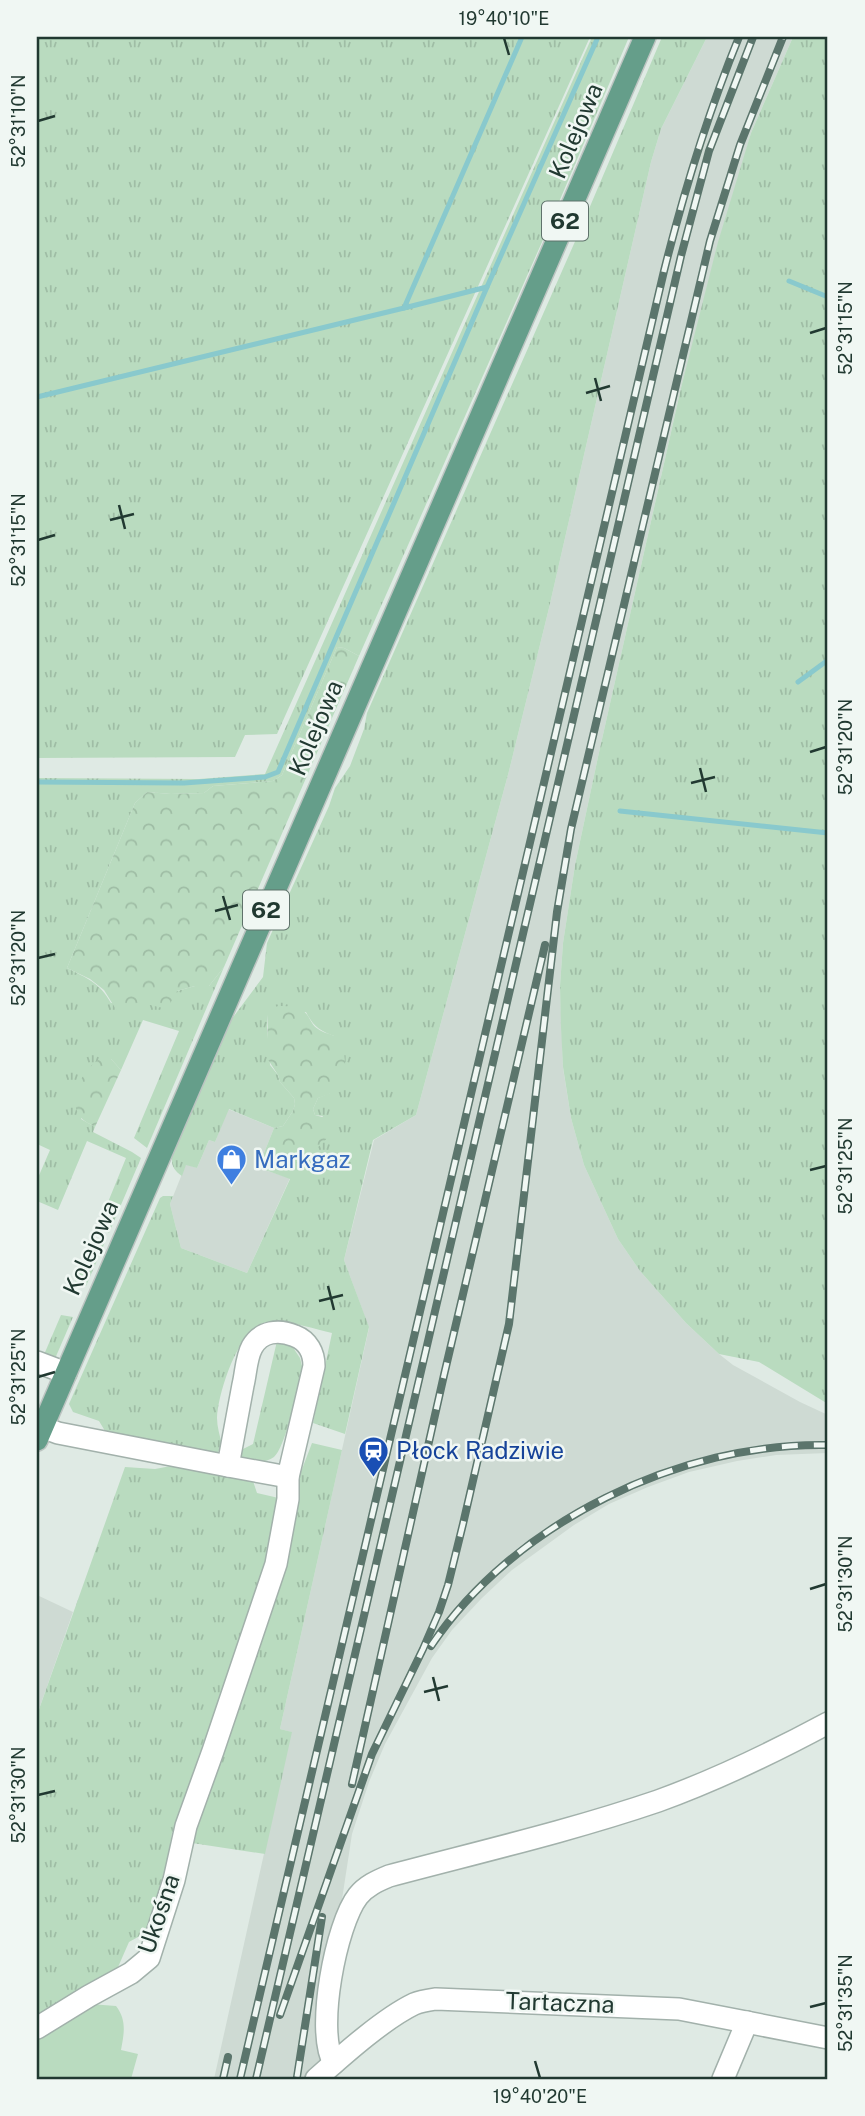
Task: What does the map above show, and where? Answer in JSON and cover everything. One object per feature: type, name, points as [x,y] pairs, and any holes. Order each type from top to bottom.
[{"type":"main road","name":"Kolejowa","points":[[39,1433],[645,37]]},
{"type":"street","name":"Ukośna","points":[[37,2028],[131,1973],[149,1958],[174,1880],[186,1826],[276,1564],[288,1499],[288,1477],[314,1366],[314,1356],[302,1339],[285,1333],[269,1332],[253,1346],[228,1466]]},
{"type":"street","points":[[37,1362],[66,1373]]},
{"type":"street","points":[[39,1433],[58,1433],[288,1477]]},
{"type":"street","points":[[334,2063],[327,2042],[331,1973],[349,1910],[368,1886],[389,1876],[661,1800],[782,1747],[828,1723]]},
{"type":"street","name":"Tartaczna","points":[[316,2079],[409,2008],[423,2001],[436,1999],[656,2007],[692,2011],[828,2038]]},
{"type":"street","points":[[723,2079],[747,2022]]},
{"type":"shaded area","points":[[707,37],[793,37],[751,133],[681,388],[598,757],[575,865],[563,943],[560,986],[563,1068],[571,1118],[584,1165],[618,1239],[640,1271],[686,1323],[733,1365],[828,1415],[828,1453],[776,1455],[737,1461],[689,1472],[648,1487],[609,1504],[574,1525],[512,1570],[482,1598],[452,1630],[432,1658],[385,1744],[369,1782],[352,1834],[320,2019],[322,2063],[304,2079],[214,2079],[291,1732],[280,1729],[369,1328],[344,1260],[374,1140],[416,1115],[509,771],[651,162],[661,129]]},
{"type":"shaded area","name":"Markgaz","points":[[228,1109],[274,1128],[258,1168],[290,1178],[247,1273],[181,1248],[170,1204],[186,1164],[197,1168],[209,1140],[215,1142]]},
{"type":"shaded area","points":[[37,1595],[73,1612],[37,1715]]},
{"type":"green space","points":[[37,37],[590,37],[277,734],[245,735],[235,757],[37,758]]},
{"type":"green space","points":[[592,37],[629,37],[542,242],[359,656],[337,647],[282,775],[273,781],[213,786],[204,793],[147,792],[135,803],[67,968],[98,986],[111,1003],[145,1004],[177,991],[195,986],[209,986],[224,967],[147,1148],[134,1138],[179,1031],[143,1020],[121,1070],[111,1059],[81,1119],[95,1127],[93,1132],[141,1158],[109,1233],[97,1229],[126,1158],[87,1141],[58,1210],[37,1201],[37,1180],[50,1150],[37,1144],[37,778],[199,779],[265,774]]},
{"type":"green space","points":[[662,37],[707,37],[661,129],[651,162],[509,771],[416,1115],[373,1140],[344,1260],[369,1327],[345,1434],[313,1423],[332,1333],[275,1321],[258,1326],[248,1335],[232,1362],[218,1407],[217,1421],[222,1445],[218,1452],[202,1454],[105,1431],[99,1421],[73,1412],[69,1404],[160,1198],[173,1196],[170,1204],[181,1248],[247,1273],[290,1179],[268,1171],[286,1160],[299,1158],[323,1116],[315,1115],[313,1109],[318,1098],[330,1093],[334,1036],[317,1027],[306,1012],[268,1015],[270,1065],[294,1098],[293,1111],[283,1126],[274,1128],[229,1109],[215,1142],[209,1140],[197,1168],[186,1165],[182,1176],[173,1165],[172,1157],[231,1020],[263,977],[267,943],[335,788],[350,766],[367,713]]},
{"type":"green space","points":[[793,37],[828,37],[828,1404],[759,1362],[719,1354],[686,1323],[640,1271],[618,1239],[584,1165],[571,1118],[563,1067],[561,1028],[563,943],[575,865],[681,388],[718,242],[751,133]]},
{"type":"green space","points":[[337,647],[359,656],[224,967],[209,986],[195,986],[177,991],[167,1009],[146,1004],[140,1016],[117,1011],[104,990],[90,979],[67,968],[135,803],[147,792],[204,793],[213,786],[273,781],[282,775]]},
{"type":"green space","points":[[278,1006],[299,1008],[316,1028],[334,1036],[342,1047],[345,1069],[338,1088],[318,1098],[313,1109],[315,1115],[332,1120],[325,1141],[308,1153],[268,1171],[258,1168],[274,1128],[283,1126],[295,1104],[294,1098],[280,1082],[267,1058],[268,1015],[271,1009]]},
{"type":"green space","points":[[104,1057],[111,1059],[121,1070],[95,1127],[79,1115],[75,1097],[85,1073]]},
{"type":"green space","points":[[93,1237],[105,1242],[86,1286],[75,1282]]},
{"type":"green space","points":[[61,1315],[73,1317],[54,1361],[43,1357]]},
{"type":"green space","points":[[277,1341],[292,1346],[302,1366],[292,1414],[283,1442],[274,1457],[263,1461],[242,1459],[241,1450],[253,1444]]},
{"type":"green space","points":[[312,1443],[342,1450],[280,1729],[292,1732],[265,1854],[192,1843],[299,1477]]},
{"type":"green space","points":[[171,1466],[253,1481],[257,1493],[283,1499],[273,1556],[172,1833],[170,1845],[173,1858],[147,1932],[129,1942],[115,1974],[37,2020],[37,1715],[125,1467],[155,1469]]},
{"type":"green space","points":[[90,2004],[116,2006],[119,2011],[124,2027],[121,2050],[138,2054],[131,2079],[37,2079],[37,2035]]},
{"type":"waterway","points":[[37,397],[404,308],[522,37]]},
{"type":"waterway","points":[[487,287],[598,37]]},
{"type":"waterway","points":[[789,281],[828,297]]},
{"type":"waterway","points":[[37,782],[184,783],[265,777],[278,772],[487,287],[404,308]]},
{"type":"waterway","points":[[798,682],[828,660]]},
{"type":"waterway","points":[[620,811],[828,833]]},
{"type":"railway","points":[[240,2079],[664,271],[697,152],[739,37]]},
{"type":"railway","points":[[256,2079],[681,256],[709,151],[753,37]]},
{"type":"railway","points":[[280,2015],[372,1754],[423,1649],[448,1585],[509,1324],[557,912],[571,829],[710,241],[740,145],[783,37]]},
{"type":"railway","points":[[352,1784],[545,945]]},
{"type":"railway","points":[[431,1646],[466,1602],[507,1562],[554,1527],[606,1498],[660,1475],[716,1458],[772,1448],[828,1445]]},
{"type":"railway","points":[[297,2077],[322,1917]]},
{"type":"railway","points":[[223,2079],[228,2057]]},
{"type":"place","name":"Markgaz","points":[[231,1187]]},
{"type":"place","name":"Płock Radziwie","points":[[373,1478]]}]
